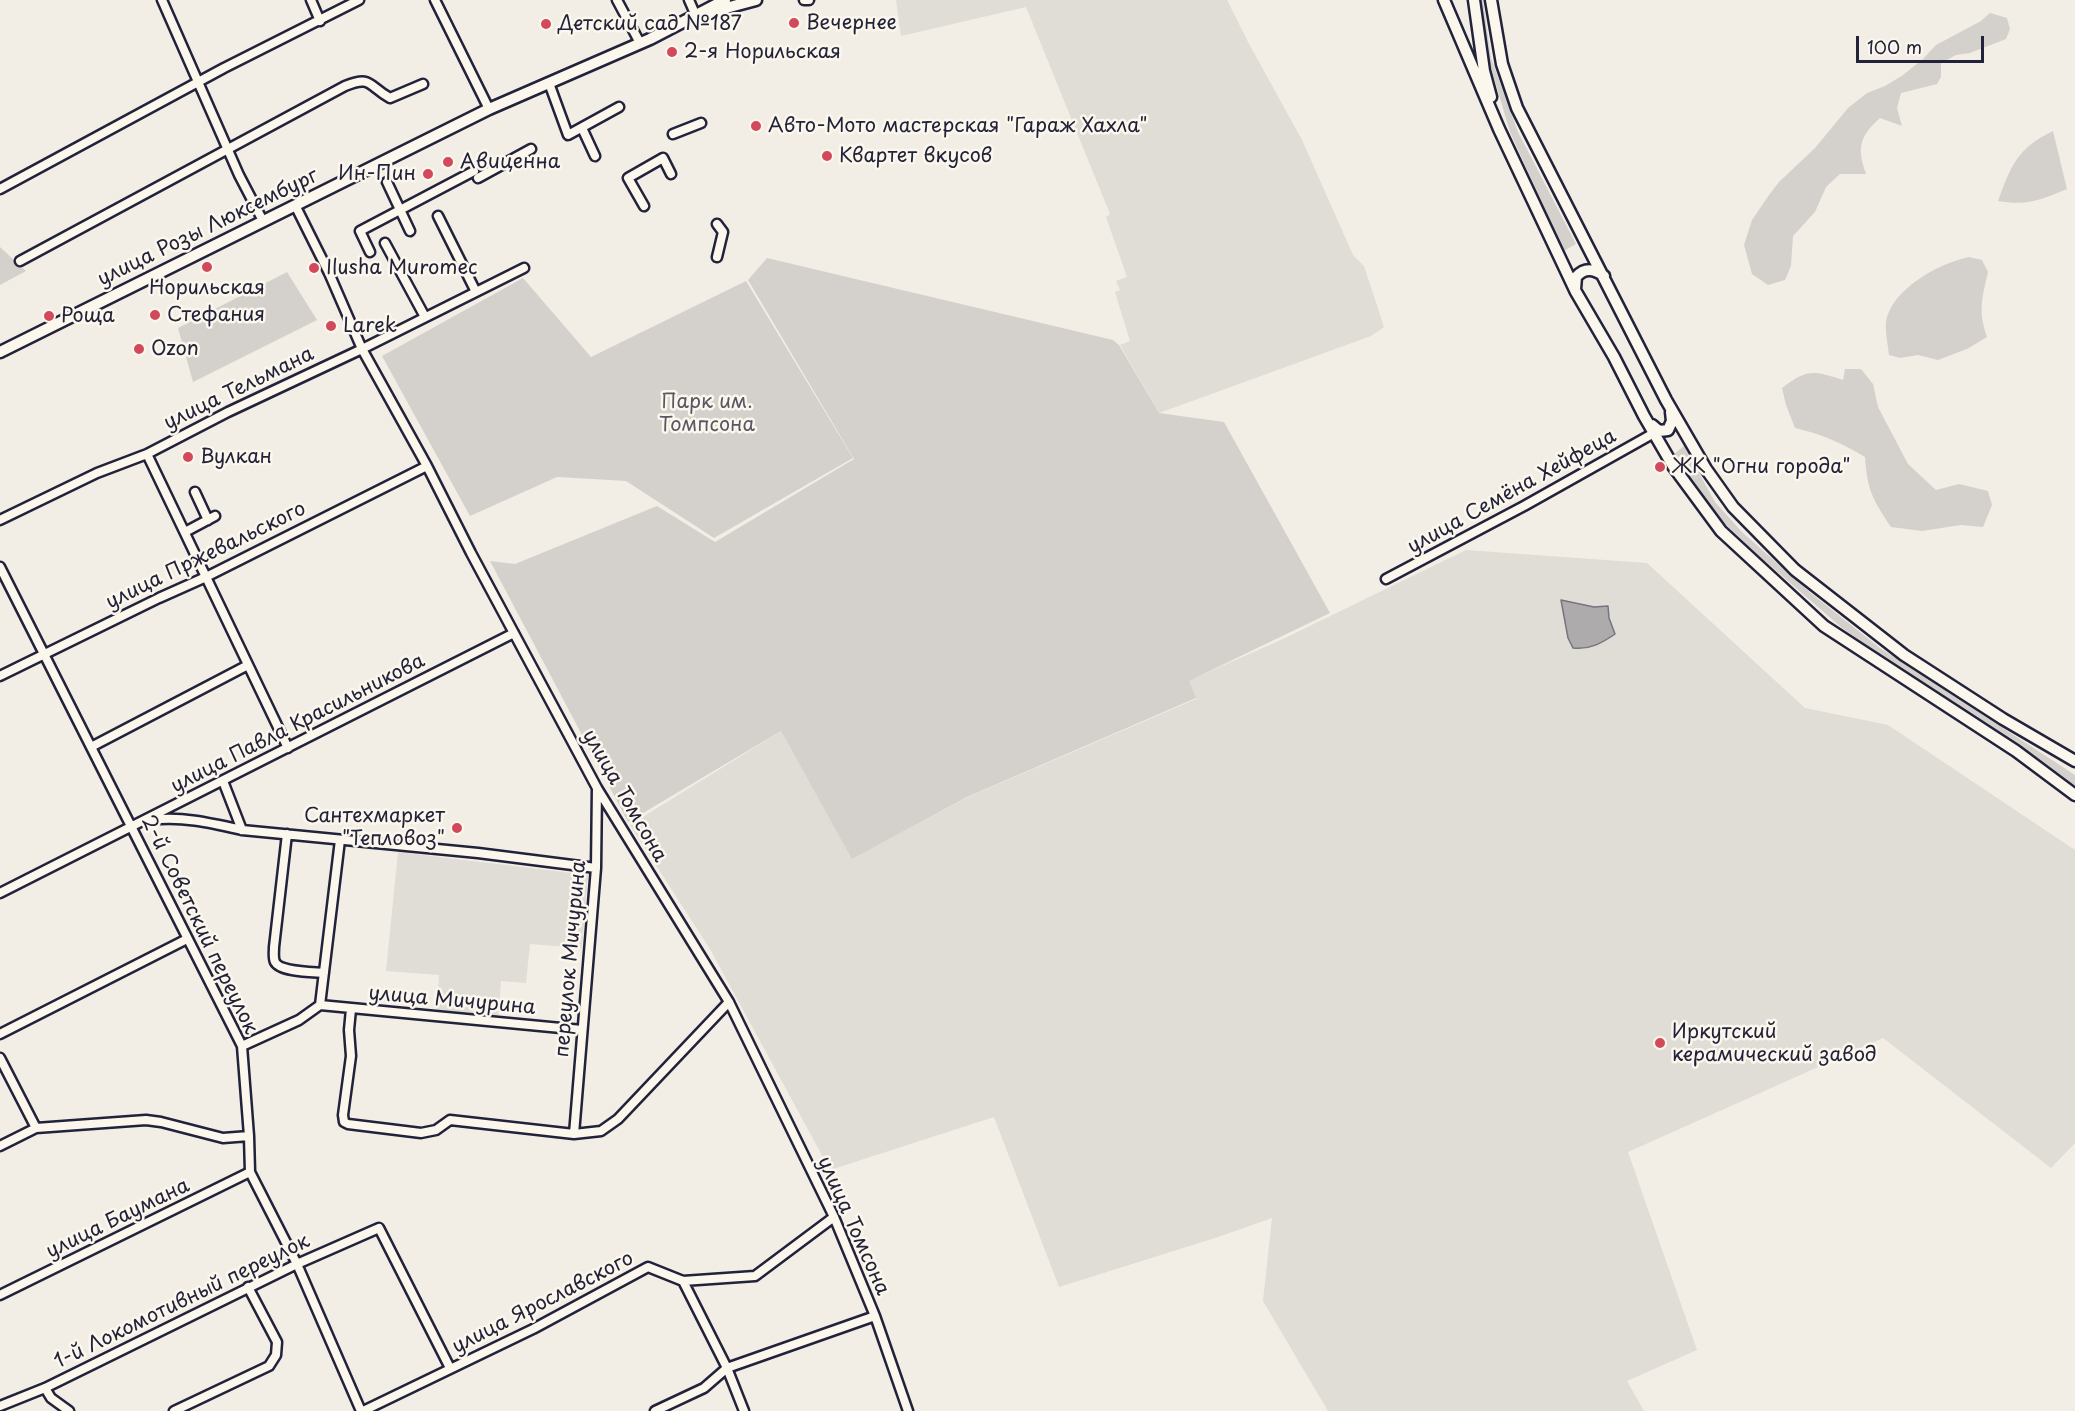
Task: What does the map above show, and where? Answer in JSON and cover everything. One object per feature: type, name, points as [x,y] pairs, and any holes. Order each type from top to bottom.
[{"type":"main road","name":"улица Розы Люксембург","points":[[0,352],[489,109],[640,43],[725,0]]},
{"type":"main road","points":[[696,16],[756,0]]},
{"type":"main road","points":[[1444,0],[1498,129],[1576,292],[1673,466],[1721,531],[1824,626],[2016,751],[2075,795]]},
{"type":"main road","points":[[1474,0],[1484,71],[1498,129]]},
{"type":"main road","points":[[1491,0],[1497,43],[1510,92],[1524,122],[1666,400],[1721,491],[1743,518],[1795,570],[1905,655],[2003,719],[2075,761]]},
{"type":"main road","points":[[1576,292],[1574,281],[1580,273],[1592,270],[1605,277]]},
{"type":"main road","points":[[1644,416],[1659,431],[1668,430],[1672,418],[1666,400]]},
{"type":"street","points":[[162,0],[228,149],[263,221]]},
{"type":"street","points":[[311,0],[320,21]]},
{"type":"street","points":[[0,189],[198,82],[359,0]]},
{"type":"street","points":[[435,0],[489,109]]},
{"type":"street","points":[[617,0],[640,43]]},
{"type":"street","points":[[689,0],[696,16]]},
{"type":"street","points":[[804,0],[810,0]]},
{"type":"street","points":[[20,261],[358,81],[371,84],[390,98],[423,84]]},
{"type":"street","points":[[549,83],[568,135],[620,107]]},
{"type":"street","points":[[673,134],[701,123]]},
{"type":"street","points":[[582,128],[595,156]]},
{"type":"street","points":[[370,252],[360,231],[531,149]]},
{"type":"street","points":[[644,206],[628,178],[663,159],[671,174]]},
{"type":"street","points":[[387,183],[410,231]]},
{"type":"street","name":"улица Томсона","points":[[295,205],[329,273],[362,349],[427,466],[597,788],[729,1002],[834,1217],[875,1316],[908,1411]]},
{"type":"street","points":[[438,216],[476,292]]},
{"type":"street","points":[[717,224],[723,232],[717,257]]},
{"type":"street","points":[[386,243],[425,317]]},
{"type":"street","name":"улица Тельмана","points":[[0,520],[97,473],[147,454],[238,407],[362,349],[524,268]]},
{"type":"street","name":"улица Семёна Хейфеца","points":[[1386,579],[1524,506],[1654,433]]},
{"type":"street","points":[[147,454],[288,748]]},
{"type":"street","name":"улица Пржевальского","points":[[0,676],[206,577],[427,466]]},
{"type":"street","points":[[185,532],[212,518],[195,492]]},
{"type":"street","name":"2-й Советский переулок","points":[[0,567],[242,1046],[250,1172],[297,1264],[362,1411]]},
{"type":"street","name":"улица Павла Красильникова","points":[[0,893],[514,633]]},
{"type":"street","points":[[91,747],[248,665]]},
{"type":"street","points":[[223,781],[242,830]]},
{"type":"street","name":"переулок Мичурина","points":[[574,1134],[596,868],[597,788]]},
{"type":"street","points":[[144,820],[169,817],[242,830],[478,853],[596,868]]},
{"type":"street","points":[[287,834],[274,961],[285,969],[324,973]]},
{"type":"street","points":[[242,1046],[299,1020],[320,1005],[340,840]]},
{"type":"street","points":[[0,1034],[188,939]]},
{"type":"street","points":[[351,1008],[349,1030],[351,1056],[344,1122],[421,1133],[436,1130],[450,1120],[574,1134],[601,1131],[618,1119],[729,1002]]},
{"type":"street","name":"улица Мичурина","points":[[320,1005],[582,1030]]},
{"type":"street","points":[[0,1058],[36,1128]]},
{"type":"street","points":[[0,1146],[36,1128],[146,1120],[223,1138],[249,1136]]},
{"type":"street","name":"улица Баумана","points":[[0,1295],[250,1172]]},
{"type":"street","name":"улица Ярославского","points":[[362,1411],[533,1329],[648,1267],[683,1281],[755,1276],[834,1217]]},
{"type":"street","name":"1-й Локомотивный переулок","points":[[0,1406],[45,1388],[248,1287],[378,1228],[450,1368]]},
{"type":"street","points":[[683,1281],[727,1368],[744,1411]]},
{"type":"street","points":[[174,1411],[269,1366],[276,1355],[277,1342],[248,1287]]},
{"type":"street","points":[[655,1411],[704,1388],[727,1368],[875,1316]]},
{"type":"street","points":[[45,1388],[51,1398],[69,1411]]},
{"type":"shaded area","points":[[896,0],[1227,0],[1302,140],[1353,255],[1364,266],[1384,327],[1371,336],[1159,413],[1120,345],[1130,341],[1115,292],[1120,290],[1116,281],[1127,277],[1106,217],[1110,214],[1026,7],[901,36]]},
{"type":"shaded area","points":[[1466,550],[1647,563],[1805,708],[1888,725],[2075,850],[2075,1143],[2051,1168],[1883,1038],[1628,1152],[1697,1350],[1627,1381],[1644,1411],[1328,1411],[1263,1301],[1272,1218],[1059,1287],[994,1117],[830,1170],[710,949],[630,825],[781,731],[853,858],[968,797],[1196,699],[1188,681],[1285,638]]},
{"type":"shaded area","points":[[1561,600],[1594,607],[1608,606],[1609,618],[1615,634],[1596,645],[1573,648],[1568,638]]},
{"type":"shaded area","points":[[398,852],[588,875],[582,948],[530,944],[526,983],[501,981],[498,1019],[437,1011],[439,975],[386,971]]},
{"type":"green space","points":[[1481,0],[1483,0],[1491,58],[1518,132],[1576,244],[1564,251],[1510,132],[1486,51]]},
{"type":"green space","points":[[1990,13],[2007,18],[2010,29],[2006,39],[1970,53],[1956,55],[1941,63],[1941,77],[1937,84],[1901,93],[1897,108],[1902,126],[1880,118],[1868,131],[1861,150],[1866,174],[1840,174],[1826,187],[1815,212],[1793,236],[1791,266],[1785,280],[1768,285],[1752,274],[1744,245],[1752,220],[1779,182],[1815,148],[1848,108],[1867,93],[1903,75],[1936,45],[1981,21]]},
{"type":"green space","points":[[2053,131],[2067,189],[2034,201],[2018,203],[1998,201],[2012,168],[2023,151]]},
{"type":"green space","points":[[0,247],[26,271],[0,285]]},
{"type":"green space","points":[[1969,257],[1982,260],[1988,272],[1982,305],[1987,337],[1967,349],[1938,360],[1918,355],[1900,358],[1889,355],[1886,329],[1888,314],[1893,303],[1922,277],[1946,264]]},
{"type":"green space","points":[[767,258],[1113,340],[1119,345],[1159,413],[1224,422],[1330,613],[1189,681],[1196,698],[967,797],[852,859],[781,731],[628,822],[490,561],[515,564],[657,506],[715,542],[854,459],[748,280]]},
{"type":"green space","points":[[287,272],[317,320],[193,382],[178,328]]},
{"type":"green space","name":"Парк им. Томпсона","points":[[523,278],[591,357],[746,281],[853,458],[714,538],[626,481],[557,477],[470,516],[382,356]]},
{"type":"green space","points":[[1845,369],[1861,369],[1873,384],[1878,407],[1908,464],[1936,490],[1959,484],[1988,491],[1992,505],[1983,527],[1961,525],[1922,531],[1891,527],[1872,494],[1867,478],[1865,457],[1848,447],[1795,428],[1782,388],[1798,377],[1811,373],[1824,374],[1843,380]]},
{"type":"green space","points":[[1684,446],[1715,502],[1742,532],[1812,594],[1880,648],[2075,775],[2075,788],[2038,760],[1842,628],[1758,555],[1712,511],[1674,454]]},
{"type":"place","name":"Вечернее","points":[[794,23]]},
{"type":"place","name":"Детский сад №187","points":[[546,24]]},
{"type":"place","name":"2-я Норильская","points":[[672,52]]},
{"type":"place","name":"Авто-Мото мастерская \"Гараж Хахла\"","points":[[756,126]]},
{"type":"place","name":"Квартет вкусов","points":[[827,156]]},
{"type":"place","name":"Авиценна","points":[[448,162]]},
{"type":"place","name":"Ин-Пин","points":[[428,174]]},
{"type":"place","name":"Норильская","points":[[207,267]]},
{"type":"place","name":"Ilusha Muromec","points":[[314,268]]},
{"type":"place","name":"Стефания","points":[[155,315]]},
{"type":"place","name":"Роща","points":[[49,316]]},
{"type":"place","name":"Larek","points":[[331,326]]},
{"type":"place","name":"Ozon","points":[[139,349]]},
{"type":"place","name":"Вулкан","points":[[188,457]]},
{"type":"place","name":"ЖК \"Огни города\"","points":[[1660,467]]},
{"type":"place","name":"Сантехмаркет \"Тепловоз\"","points":[[457,828]]},
{"type":"place","name":"Иркутский керамический завод","points":[[1660,1043]]}]
